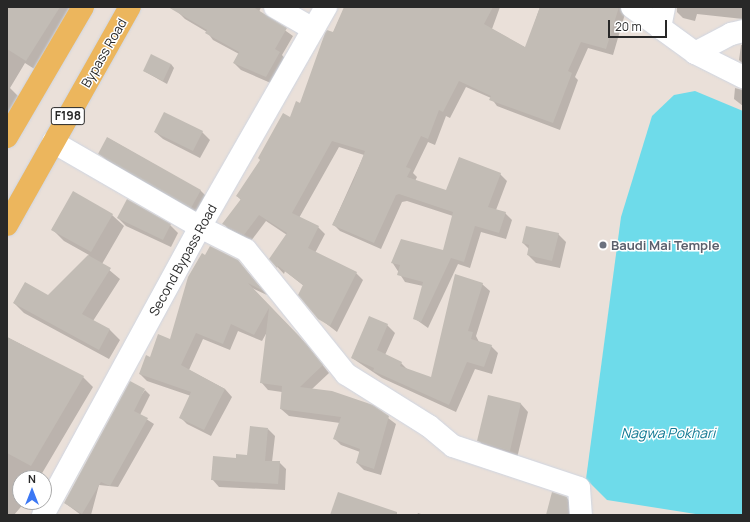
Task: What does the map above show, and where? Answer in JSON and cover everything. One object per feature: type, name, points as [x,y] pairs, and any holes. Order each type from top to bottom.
[{"type":"main road","points":[[7,137],[83,7]]},
{"type":"main road","name":"Bypass Road","points":[[7,225],[130,7]]},
{"type":"street","points":[[275,7],[314,29]]},
{"type":"street","name":"Second Bypass Road","points":[[43,515],[200,227],[326,7]]},
{"type":"street","points":[[632,7],[695,53],[743,77]]},
{"type":"street","points":[[660,28],[664,7]]},
{"type":"street","points":[[695,53],[731,34],[743,31]]},
{"type":"street","points":[[53,142],[200,227],[246,250],[346,374],[429,426],[453,446],[579,488],[581,515]]},
{"type":"water","name":"Nagwa Pokhari","points":[[695,91],[743,111],[743,515],[702,515],[607,500],[586,479],[621,217],[652,116],[674,95]]},
{"type":"building","points":[[7,7],[60,7],[26,61],[7,49]]},
{"type":"building","points":[[168,7],[253,7],[287,28],[275,49],[280,52],[266,77],[233,63],[239,52],[205,33],[207,30]]},
{"type":"building","points":[[344,7],[493,7],[484,24],[525,47],[540,7],[619,7],[606,49],[581,42],[568,71],[572,73],[553,123],[489,100],[491,96],[459,81],[443,112],[439,110],[428,139],[421,136],[406,167],[411,169],[407,177],[446,190],[459,157],[501,173],[488,207],[506,212],[499,233],[475,226],[464,262],[451,258],[421,322],[413,319],[423,282],[397,275],[400,265],[391,263],[401,239],[443,250],[453,212],[399,194],[396,195],[374,243],[332,225],[353,182],[365,151],[332,141],[292,213],[319,226],[308,248],[357,272],[330,326],[318,319],[298,295],[303,285],[278,266],[277,268],[269,259],[287,233],[259,215],[244,235],[222,224],[241,199],[236,196],[260,160],[258,158],[283,113],[290,117],[296,101],[300,103],[325,33],[327,30],[333,32]]},
{"type":"building","points":[[151,54],[171,64],[163,81],[143,71]]},
{"type":"building","points":[[164,112],[203,131],[193,151],[154,132]]},
{"type":"building","points":[[107,137],[201,190],[191,208],[98,154]]},
{"type":"building","points":[[73,191],[113,214],[91,252],[51,230]]},
{"type":"building","points":[[127,199],[171,224],[163,240],[117,218]]},
{"type":"building","points":[[526,226],[559,233],[552,261],[527,255],[529,245],[522,243]]},
{"type":"building","points":[[210,246],[238,260],[263,291],[248,283],[300,337],[323,365],[300,387],[332,391],[373,405],[389,416],[374,469],[356,463],[360,449],[333,439],[341,417],[280,409],[282,386],[260,383],[269,308],[254,335],[231,324],[223,344],[196,333],[181,365],[225,389],[204,430],[179,418],[191,392],[139,374],[146,355],[150,357],[158,334],[170,339],[188,277],[202,253],[205,255]]},
{"type":"building","points":[[88,255],[111,268],[82,314],[110,329],[99,350],[13,303],[25,282],[48,295]]},
{"type":"building","points":[[455,274],[483,283],[468,331],[473,332],[471,339],[492,345],[484,367],[467,362],[449,405],[373,371],[374,368],[351,358],[369,316],[388,324],[377,350],[402,362],[400,366],[431,377]]},
{"type":"building","points":[[7,337],[84,376],[31,466],[7,453]]},
{"type":"building","points":[[130,381],[145,389],[134,411],[148,418],[110,486],[101,482],[82,514],[64,503]]},
{"type":"building","points":[[488,395],[521,403],[510,451],[477,441]]},
{"type":"building","points":[[250,426],[268,428],[265,461],[280,461],[278,484],[211,480],[213,456],[236,458],[236,454],[247,455]]},
{"type":"building","points":[[338,492],[397,512],[397,515],[330,515]]},
{"type":"building","points":[[552,492],[567,497],[568,515],[546,515]]},
{"type":"place","name":"Baudi Mai Temple","points":[[603,245]]}]
